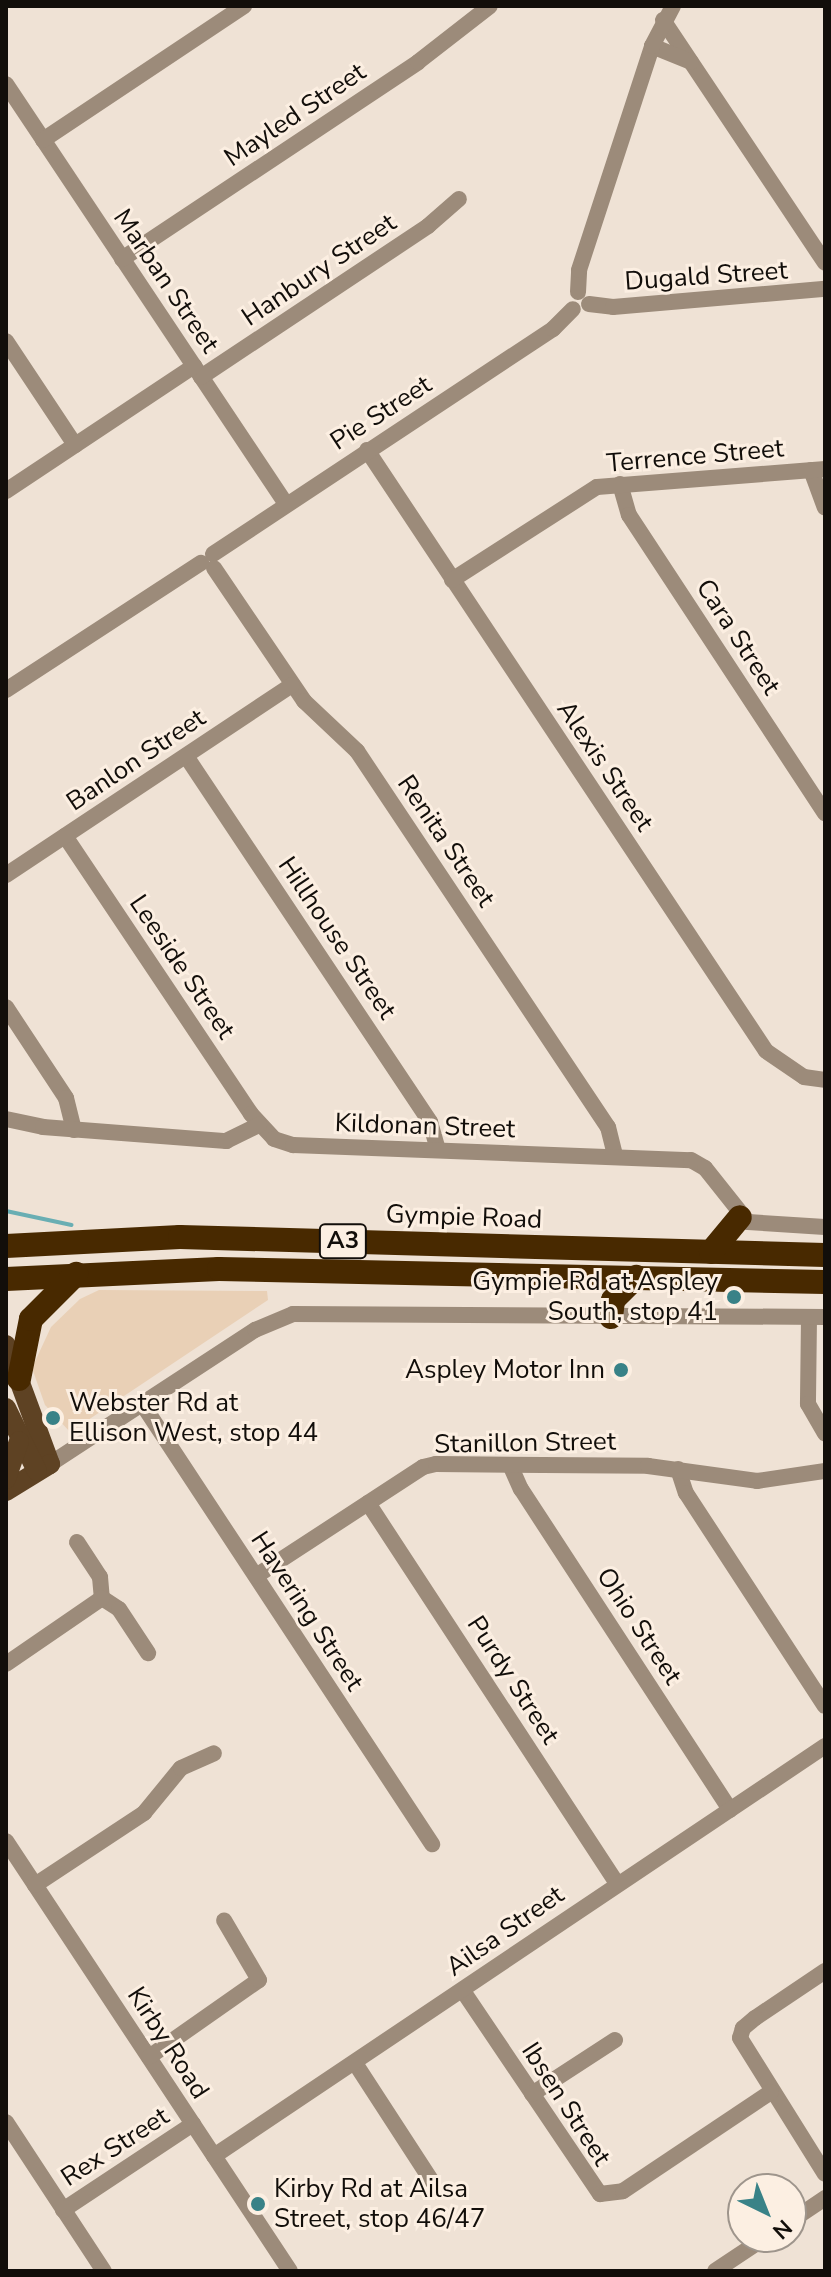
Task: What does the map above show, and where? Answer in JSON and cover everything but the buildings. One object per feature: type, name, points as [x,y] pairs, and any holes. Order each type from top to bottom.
[{"type":"highway","points":[[711,1252],[746,1220],[765,1254]]},
{"type":"highway","name":"Gympie Road","points":[[12,1243],[180,1237],[825,1255]]},
{"type":"highway","name":"Gympie Road","points":[[6,1279],[219,1269],[825,1282]]},
{"type":"highway","points":[[19,1379],[31,1319],[76,1274]]},
{"type":"highway","points":[[611,1317],[613,1300],[636,1277]]},
{"type":"main road","points":[[6,1345],[19,1379],[43,1467]]},
{"type":"main road","points":[[6,1408],[19,1441],[43,1467]]},
{"type":"main road","points":[[6,1479],[19,1441]]},
{"type":"main road","points":[[6,1491],[43,1467]]},
{"type":"street","points":[[43,140],[244,6]]},
{"type":"street","name":"Mayled Street","points":[[122,259],[418,62],[490,6]]},
{"type":"street","points":[[580,302],[579,270],[652,46],[668,13]]},
{"type":"street","points":[[668,13],[691,62],[825,263]]},
{"type":"street","points":[[652,46],[691,62]]},
{"type":"street","name":"Marban Street","points":[[6,84],[286,504]]},
{"type":"street","name":"Hanbury Street","points":[[6,491],[428,226],[459,199]]},
{"type":"street","name":"Dugald Street","points":[[580,302],[613,307],[825,289]]},
{"type":"street","name":"Pie Street","points":[[6,690],[209,562],[286,504],[553,329],[580,302]]},
{"type":"street","points":[[6,341],[75,445]]},
{"type":"street","name":"Alexis Street","points":[[367,450],[766,1051],[804,1077],[825,1080]]},
{"type":"street","points":[[818,470],[825,508]]},
{"type":"street","name":"Terrence Street","points":[[452,580],[581,495],[620,484],[818,470]]},
{"type":"street","name":"Cara Street","points":[[620,484],[629,515],[825,813]]},
{"type":"street","name":"Renita Street","points":[[209,562],[292,685],[357,751],[608,1127],[615,1156]]},
{"type":"street","name":"Banlon Street","points":[[6,875],[292,685]]},
{"type":"street","name":"Hillhouse Street","points":[[186,756],[430,1122],[438,1150]]},
{"type":"street","name":"Leeside Street","points":[[65,836],[259,1125]]},
{"type":"street","points":[[6,1007],[66,1098],[74,1130]]},
{"type":"street","points":[[6,1119],[74,1130],[226,1141],[259,1125]]},
{"type":"street","name":"Kildonan Street","points":[[259,1125],[274,1139],[293,1145],[615,1156],[697,1162],[746,1220]]},
{"type":"street","points":[[746,1220],[825,1227]]},
{"type":"street","points":[[43,1467],[284,1317],[325,1311],[611,1317],[817,1317],[808,1404],[825,1433]]},
{"type":"street","name":"Havering Street","points":[[143,1405],[432,1844]]},
{"type":"street","name":"Stanillon Street","points":[[256,1576],[423,1467],[678,1469],[757,1481],[825,1471]]},
{"type":"street","name":"Ohio Street","points":[[511,1467],[521,1489],[730,1810]]},
{"type":"street","points":[[678,1469],[686,1493],[825,1706]]},
{"type":"street","name":"Purdy Street","points":[[368,1503],[617,1883]]},
{"type":"street","points":[[77,1542],[100,1577],[102,1598]]},
{"type":"street","points":[[102,1598],[119,1609],[148,1653]]},
{"type":"street","points":[[6,1664],[102,1598]]},
{"type":"street","name":"Ailsa Street","points":[[214,2156],[825,1746]]},
{"type":"street","points":[[35,1885],[144,1813],[181,1768],[214,1753]]},
{"type":"street","name":"Kirby Road","points":[[6,1841],[290,2271]]},
{"type":"street","points":[[149,2057],[259,1980],[224,1920]]},
{"type":"street","points":[[825,1971],[743,2028],[745,2052],[825,2174]]},
{"type":"street","name":"Ibsen Street","points":[[463,1991],[590,2185],[612,2195],[771,2092]]},
{"type":"street","points":[[532,2094],[615,2040]]},
{"type":"street","points":[[355,2063],[431,2180]]},
{"type":"street","points":[[6,2122],[104,2271]]},
{"type":"street","name":"Rex Street","points":[[63,2210],[193,2124]]},
{"type":"street","points":[[807,2210],[825,2198]]},
{"type":"street","points":[[715,2271],[742,2253]]},
{"type":"shaded area","points":[[99,1290],[267,1291],[268,1300],[70,1432],[45,1405],[32,1368],[51,1327],[80,1299]]},
{"type":"waterway","points":[[6,1211],[72,1225]]},
{"type":"place","name":"Gympie Rd at Aspley South, stop 41","points":[[734,1297]]},
{"type":"place","name":"Aspley Motor Inn","points":[[621,1370]]},
{"type":"place","name":"Webster Rd at Ellison West, stop 44","points":[[53,1418]]},
{"type":"place","name":"Kirby Rd at Ailsa Street, stop 46/47","points":[[258,2204]]}]
